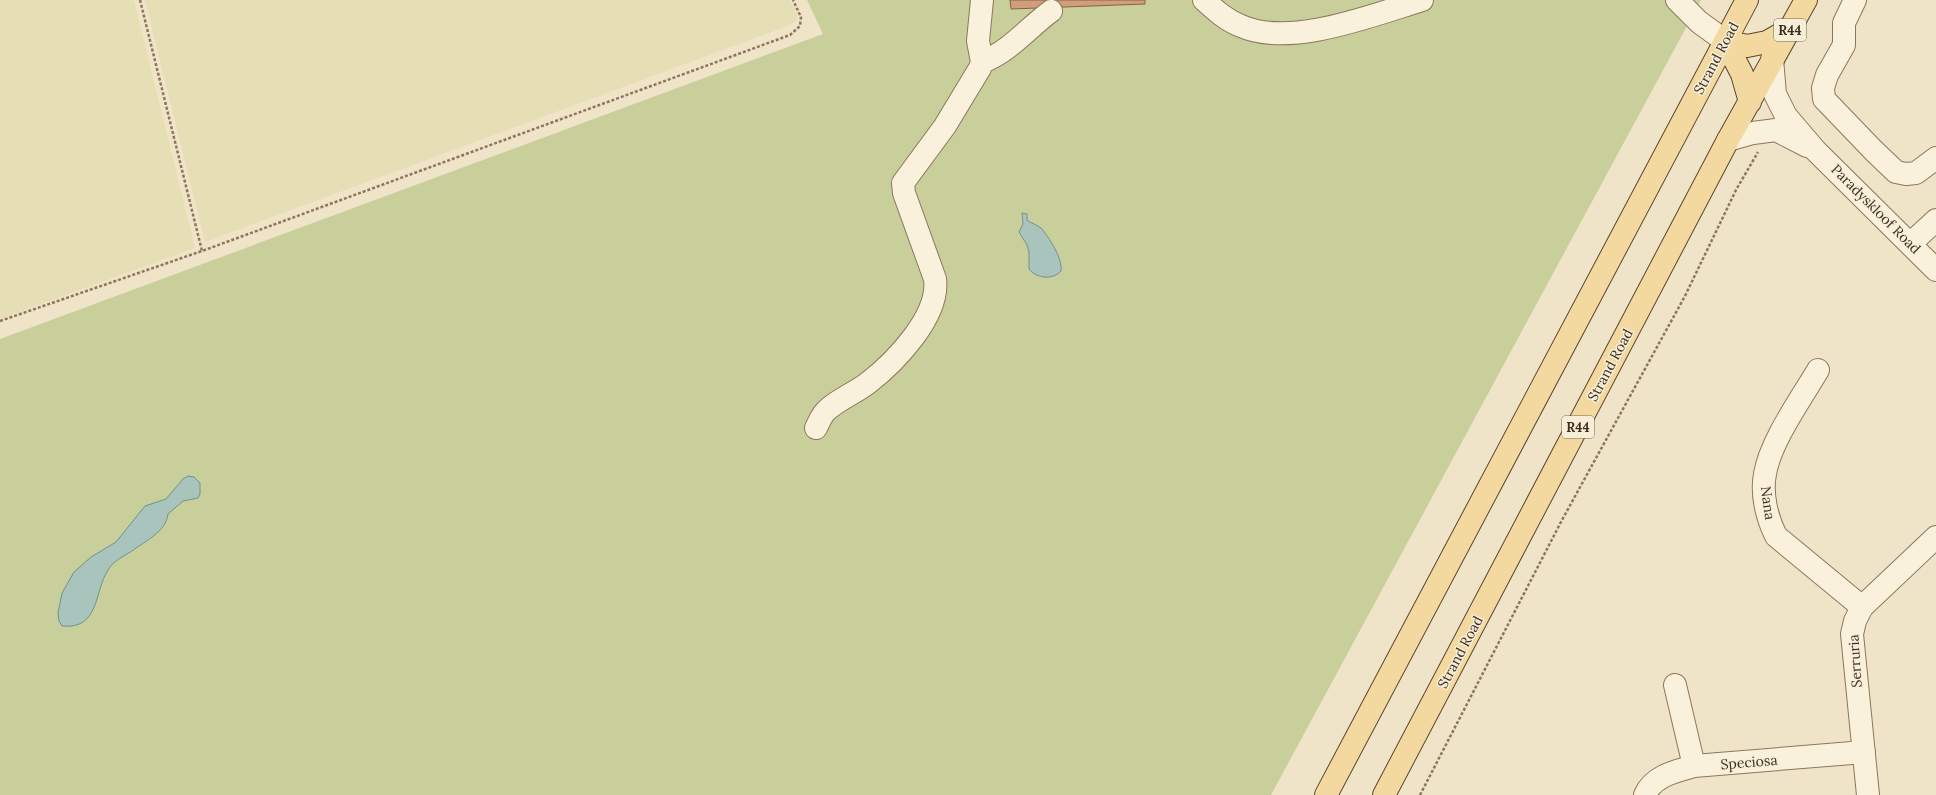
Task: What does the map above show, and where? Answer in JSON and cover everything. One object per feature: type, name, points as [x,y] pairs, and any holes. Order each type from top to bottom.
[{"type":"main road","name":"Strand Road","points":[[1326,795],[1747,0]]},
{"type":"main road","name":"Strand Road","points":[[1384,795],[1728,140],[1806,0]]},
{"type":"main road","points":[[1725,41],[1747,46],[1767,42],[1790,29]]},
{"type":"main road","points":[[1725,41],[1742,74],[1750,102]]},
{"type":"street","points":[[816,428],[826,410],[868,383],[895,358],[913,337],[931,304],[935,293],[935,279],[904,194],[903,183],[945,126],[968,89],[982,62],[978,41],[982,0]]},
{"type":"street","points":[[1204,0],[1223,17],[1242,27],[1270,33],[1297,33],[1327,28],[1422,0]]},
{"type":"street","points":[[1855,0],[1844,23],[1844,45],[1827,75],[1823,88],[1824,99],[1868,146],[1896,172],[1906,174],[1916,173],[1936,158]]},
{"type":"street","points":[[1679,2],[1699,22],[1725,41]]},
{"type":"street","points":[[982,62],[994,57],[1051,11]]},
{"type":"street","name":"Paradyskloof Road","points":[[1772,59],[1775,94],[1786,116],[1815,150],[1936,270]]},
{"type":"street","name":"Paradyskloof Road","points":[[1728,140],[1753,133],[1776,130],[1815,150]]},
{"type":"street","points":[[1910,244],[1936,220]]},
{"type":"street","name":"Nana","points":[[1818,370],[1780,435],[1769,460],[1765,475],[1765,504],[1769,523],[1776,536],[1862,607]]},
{"type":"street","name":"Serruria","points":[[1868,795],[1852,634],[1855,622],[1862,607],[1936,537]]},
{"type":"street","points":[[1675,686],[1694,766]]},
{"type":"street","name":"Speciosa","points":[[1645,795],[1648,786],[1665,776],[1694,766],[1864,752]]},
{"type":"path","points":[[140,0],[202,251]]},
{"type":"path","points":[[0,322],[202,251],[790,34],[800,26],[801,17],[793,0]]},
{"type":"path","points":[[1420,795],[1562,520],[1685,296],[1736,190],[1763,147]]},
{"type":"shaded area","points":[[0,0],[134,0],[195,248],[0,319]]},
{"type":"shaded area","points":[[145,0],[790,0],[797,14],[796,21],[785,27],[205,242]]},
{"type":"green space","points":[[807,0],[1701,0],[1271,795],[0,795],[0,339],[823,34]]},
{"type":"water","points":[[1022,213],[1027,214],[1027,220],[1041,228],[1051,242],[1060,260],[1061,271],[1058,274],[1045,277],[1036,275],[1029,269],[1029,252],[1027,245],[1019,232],[1023,224]]},
{"type":"water","points":[[188,476],[194,477],[200,483],[200,494],[198,498],[183,501],[168,514],[163,526],[154,536],[113,564],[108,570],[104,579],[90,616],[83,622],[74,626],[62,626],[59,621],[58,613],[62,593],[74,572],[91,557],[116,542],[145,506],[166,499],[183,479]]},
{"type":"building","points":[[1010,0],[1145,0],[1145,4],[1011,9]]}]
